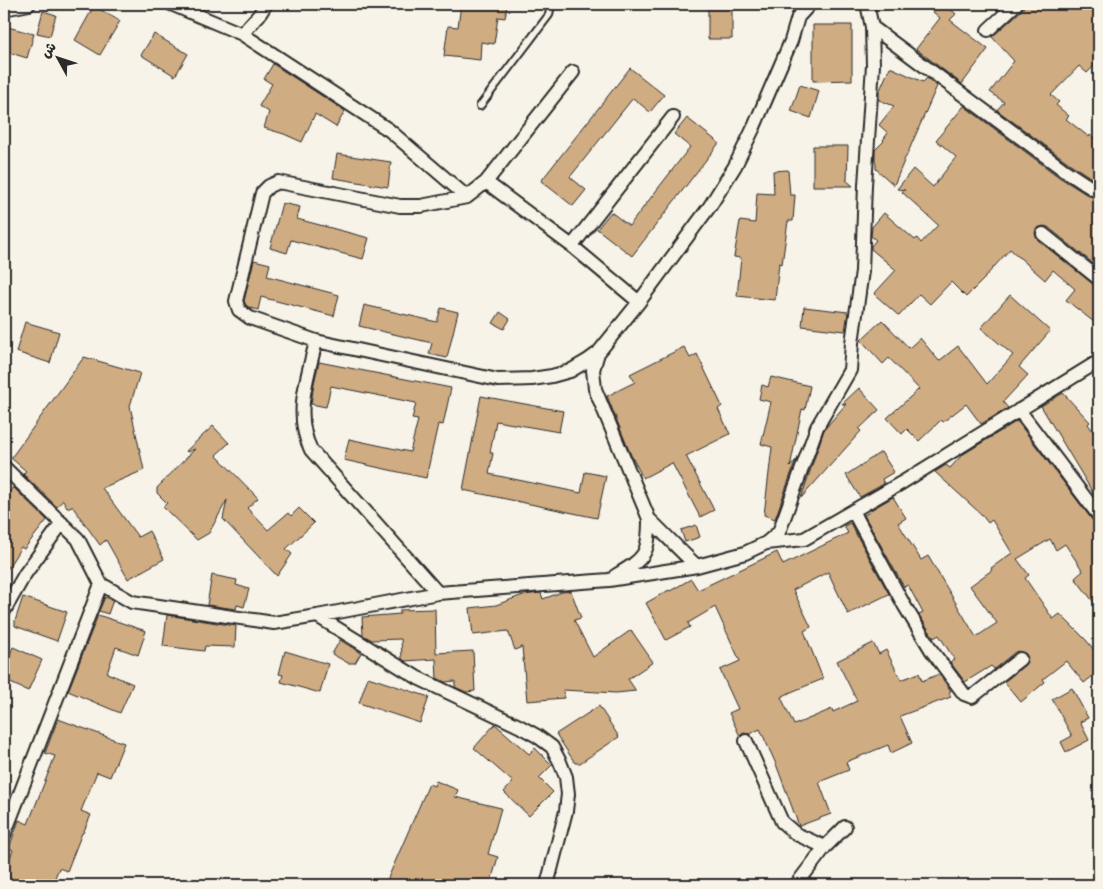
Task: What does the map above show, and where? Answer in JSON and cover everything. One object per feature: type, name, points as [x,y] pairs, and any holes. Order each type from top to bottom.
[{"type":"street","points":[[8,7],[29,4]]},
{"type":"street","points":[[171,4],[242,34],[389,130],[466,197]]},
{"type":"street","points":[[242,34],[259,16],[266,4]]},
{"type":"street","points":[[573,72],[486,182],[466,197],[421,206],[400,206],[278,182],[269,186],[262,193],[236,301],[239,310],[250,318],[316,340],[498,380],[532,379],[570,371],[598,353],[639,302],[710,206],[735,166],[754,127],[791,41],[798,17],[810,4]]},
{"type":"street","points":[[4,468],[78,539],[101,584],[132,602],[274,623],[438,592],[609,580],[697,566],[745,553],[766,543],[779,532],[816,427],[850,370],[862,271],[873,65],[872,26],[866,4]]},
{"type":"street","points":[[988,30],[1016,4]]},
{"type":"street","points":[[872,26],[1064,170],[1099,191]]},
{"type":"street","points":[[572,246],[673,117]]},
{"type":"street","points":[[486,182],[572,246],[639,302]]},
{"type":"street","points":[[1043,234],[1099,279]]},
{"type":"street","points":[[316,340],[304,392],[302,410],[305,438],[311,450],[438,592]]},
{"type":"street","points":[[598,353],[593,370],[595,389],[649,519],[648,547],[643,556],[632,566],[609,580]]},
{"type":"street","points":[[766,543],[804,539],[903,482],[1099,361]]},
{"type":"street","points":[[1019,410],[1099,516]]},
{"type":"street","points":[[853,511],[904,605],[932,651],[964,694],[972,697],[1020,659]]},
{"type":"street","points":[[649,519],[697,566]]},
{"type":"street","points":[[4,611],[25,574],[62,523]]},
{"type":"street","points":[[4,836],[101,584]]},
{"type":"street","points":[[317,616],[418,678],[519,726],[552,747],[566,777],[568,794],[566,811],[547,885]]},
{"type":"street","points":[[746,741],[782,822],[796,834],[825,847]]},
{"type":"street","points":[[796,885],[825,847],[844,827]]},
{"type":"lane","points":[[480,106],[549,15],[551,4]]},
{"type":"building","points":[[461,4],[507,6],[505,18],[498,17],[494,44],[481,42],[480,60],[444,56],[448,26],[458,27]]},
{"type":"building","points":[[708,4],[732,4],[732,39],[708,39]]},
{"type":"building","points":[[924,4],[945,4],[956,14],[950,20],[988,49],[962,84],[916,49],[940,18]]},
{"type":"building","points":[[1025,4],[1099,4],[1099,61],[1087,73],[1079,66],[1051,95],[1059,102],[1056,105],[1069,116],[1066,119],[1089,137],[1090,135],[1099,142],[1099,183],[997,110],[1004,102],[990,92],[1014,61],[992,37],[1022,10]]},
{"type":"building","points":[[94,6],[120,21],[100,55],[75,40]]},
{"type":"building","points":[[43,11],[56,15],[50,36],[37,33]]},
{"type":"building","points":[[813,25],[852,25],[852,80],[813,81]]},
{"type":"building","points":[[4,26],[34,34],[27,58],[4,51]]},
{"type":"building","points":[[154,34],[188,54],[175,76],[141,55]]},
{"type":"building","points":[[273,64],[345,111],[336,127],[315,114],[302,142],[264,128],[269,112],[259,106],[272,84],[264,79]]},
{"type":"building","points":[[890,67],[923,82],[927,78],[937,86],[894,185],[876,169],[875,161],[875,150],[884,141],[888,133],[879,125],[894,106],[879,100],[879,92]]},
{"type":"building","points":[[630,68],[664,95],[650,112],[633,98],[570,177],[586,190],[573,206],[541,181]]},
{"type":"building","points":[[800,85],[819,91],[811,118],[791,111]]},
{"type":"building","points":[[964,106],[1059,177],[1089,196],[1099,199],[1099,260],[1095,265],[1048,227],[1040,227],[1036,229],[1035,233],[1038,240],[1099,288],[1099,326],[1066,300],[1075,289],[1053,270],[1045,280],[1010,249],[966,297],[951,282],[930,304],[919,294],[899,316],[874,294],[896,270],[871,249],[876,240],[871,236],[872,227],[884,213],[921,243],[938,225],[902,192],[905,190],[897,189],[913,169],[933,187],[956,157],[936,140]]},
{"type":"building","points":[[687,118],[719,143],[632,256],[597,229],[611,212],[629,226],[690,147],[674,134]]},
{"type":"building","points":[[813,146],[848,146],[846,180],[853,186],[813,186]]},
{"type":"building","points":[[337,154],[391,162],[388,187],[333,178]]},
{"type":"building","points":[[788,170],[790,195],[795,195],[793,221],[788,221],[782,264],[779,263],[775,300],[737,296],[741,258],[734,257],[740,221],[755,223],[757,193],[774,194],[773,171]]},
{"type":"building","points":[[282,203],[300,207],[297,219],[369,238],[363,259],[291,240],[287,253],[270,248]]},
{"type":"building","points":[[254,260],[270,264],[267,276],[339,295],[334,316],[261,297],[258,310],[250,308],[244,301]]},
{"type":"building","points":[[1010,295],[1050,331],[1019,367],[1028,375],[1003,402],[1008,408],[981,424],[966,404],[943,422],[941,420],[919,441],[907,429],[902,434],[887,418],[919,389],[889,358],[883,364],[861,340],[882,320],[909,348],[920,338],[939,361],[958,346],[987,384],[1013,355],[981,328]]},
{"type":"building","points":[[364,305],[437,322],[441,308],[458,312],[447,358],[429,354],[432,343],[359,326]]},
{"type":"building","points":[[804,307],[848,312],[845,331],[802,326]]},
{"type":"building","points":[[500,312],[510,319],[504,329],[493,323]]},
{"type":"building","points":[[25,322],[59,332],[50,363],[16,352]]},
{"type":"building","points":[[684,347],[690,358],[697,354],[722,406],[718,409],[730,434],[686,456],[714,510],[700,517],[672,463],[643,478],[630,453],[607,396],[635,382],[630,374]]},
{"type":"building","points":[[84,357],[140,373],[130,406],[144,470],[102,488],[138,537],[149,531],[164,559],[128,579],[106,540],[100,545],[72,506],[67,508],[63,500],[57,507],[23,474],[26,471],[11,458]]},
{"type":"building","points":[[319,362],[451,388],[443,425],[438,424],[426,478],[344,460],[349,439],[410,452],[418,420],[412,419],[416,403],[331,386],[326,407],[311,404]]},
{"type":"building","points":[[771,377],[810,386],[805,410],[802,409],[790,467],[796,460],[775,519],[764,515],[772,447],[761,444],[771,402],[759,399],[762,385],[768,387]]},
{"type":"building","points":[[859,388],[879,410],[859,429],[861,431],[801,498],[824,430],[846,404],[842,404]]},
{"type":"building","points":[[1063,393],[1090,422],[1088,424],[1099,440],[1099,503],[1041,406]]},
{"type":"building","points":[[481,396],[563,411],[559,432],[496,421],[490,453],[493,453],[489,474],[581,493],[585,472],[606,476],[597,518],[463,490]]},
{"type":"building","points":[[1017,421],[1093,521],[1099,524],[1099,609],[1075,578],[1083,571],[1065,544],[1056,550],[1050,539],[1017,559],[1029,575],[1025,578],[1053,619],[1060,614],[1099,656],[1099,671],[1084,683],[1066,661],[1043,679],[1045,682],[1021,702],[1004,682],[1025,665],[1028,658],[1026,654],[1019,651],[1015,652],[994,669],[991,666],[965,682],[950,662],[954,659],[939,635],[934,638],[919,615],[923,613],[908,585],[904,587],[864,515],[893,497],[906,518],[898,523],[921,560],[928,556],[976,637],[997,623],[970,586],[1012,553],[992,520],[988,523],[981,514],[935,472],[946,465],[950,468],[962,455]]},
{"type":"building","points":[[213,426],[229,443],[216,455],[258,498],[247,508],[268,530],[288,513],[291,516],[299,508],[314,523],[286,549],[292,554],[277,576],[223,519],[227,500],[209,533],[197,540],[163,507],[167,503],[157,493],[157,488],[195,449],[186,451]]},
{"type":"building","points":[[881,452],[894,472],[882,479],[884,484],[860,497],[846,475]]},
{"type":"building","points":[[13,487],[47,520],[24,549],[21,547],[4,574],[4,499]]},
{"type":"building","points":[[850,523],[889,594],[848,614],[828,572],[793,590],[811,627],[804,631],[823,679],[781,697],[794,725],[832,709],[833,712],[857,701],[837,661],[873,643],[879,654],[886,650],[901,680],[919,673],[922,681],[939,674],[951,691],[949,692],[951,697],[900,716],[912,743],[891,753],[888,745],[846,762],[849,770],[819,782],[831,814],[799,826],[776,764],[760,729],[750,734],[743,733],[740,736],[729,713],[738,709],[720,670],[740,661],[715,607],[688,623],[690,627],[666,640],[646,603],[691,579],[698,590],[777,552],[783,565],[848,533],[844,526]]},
{"type":"building","points":[[696,525],[700,537],[685,542],[681,530]]},
{"type":"building","points":[[212,575],[237,580],[236,585],[249,589],[244,607],[237,605],[236,609],[207,605]]},
{"type":"building","points":[[571,591],[581,618],[574,620],[593,657],[631,630],[653,662],[628,679],[636,691],[616,693],[563,690],[564,698],[527,701],[522,647],[515,650],[508,631],[473,635],[470,608],[496,605],[523,595],[541,593],[543,599],[562,592]]},
{"type":"building","points":[[23,597],[67,612],[57,641],[15,626]]},
{"type":"building","points":[[105,597],[113,600],[108,614],[99,611]]},
{"type":"building","points":[[435,609],[436,653],[473,651],[475,691],[466,692],[455,687],[455,681],[445,682],[437,678],[436,659],[405,661],[402,659],[401,639],[372,640],[363,635],[362,617],[400,614],[400,610]]},
{"type":"building","points":[[98,615],[146,631],[138,655],[116,647],[107,673],[133,684],[120,713],[68,691]]},
{"type":"building","points":[[167,615],[236,626],[235,647],[205,646],[204,651],[163,646]]},
{"type":"building","points":[[340,640],[361,653],[355,663],[348,663],[332,654]]},
{"type":"building","points":[[13,647],[42,660],[28,691],[4,680],[4,654],[9,657]]},
{"type":"building","points":[[285,651],[328,664],[320,693],[281,682],[283,675],[279,674]]},
{"type":"building","points":[[368,677],[429,697],[420,723],[359,703]]},
{"type":"building","points":[[1072,688],[1088,718],[1080,722],[1089,740],[1066,752],[1061,742],[1072,736],[1052,699]]},
{"type":"building","points":[[599,706],[619,737],[580,763],[575,763],[556,734]]},
{"type":"building","points":[[58,719],[124,743],[110,777],[97,772],[81,811],[91,815],[67,871],[59,868],[52,885],[4,885],[4,874],[13,850],[9,848],[19,820],[28,824],[55,756],[45,753]]},
{"type":"building","points":[[495,724],[529,754],[535,748],[552,765],[539,778],[553,792],[529,816],[504,792],[513,782],[474,748]]},
{"type":"building","points":[[436,781],[458,790],[455,797],[501,808],[488,854],[498,857],[490,885],[469,881],[468,885],[385,885],[429,784],[434,786]]}]
